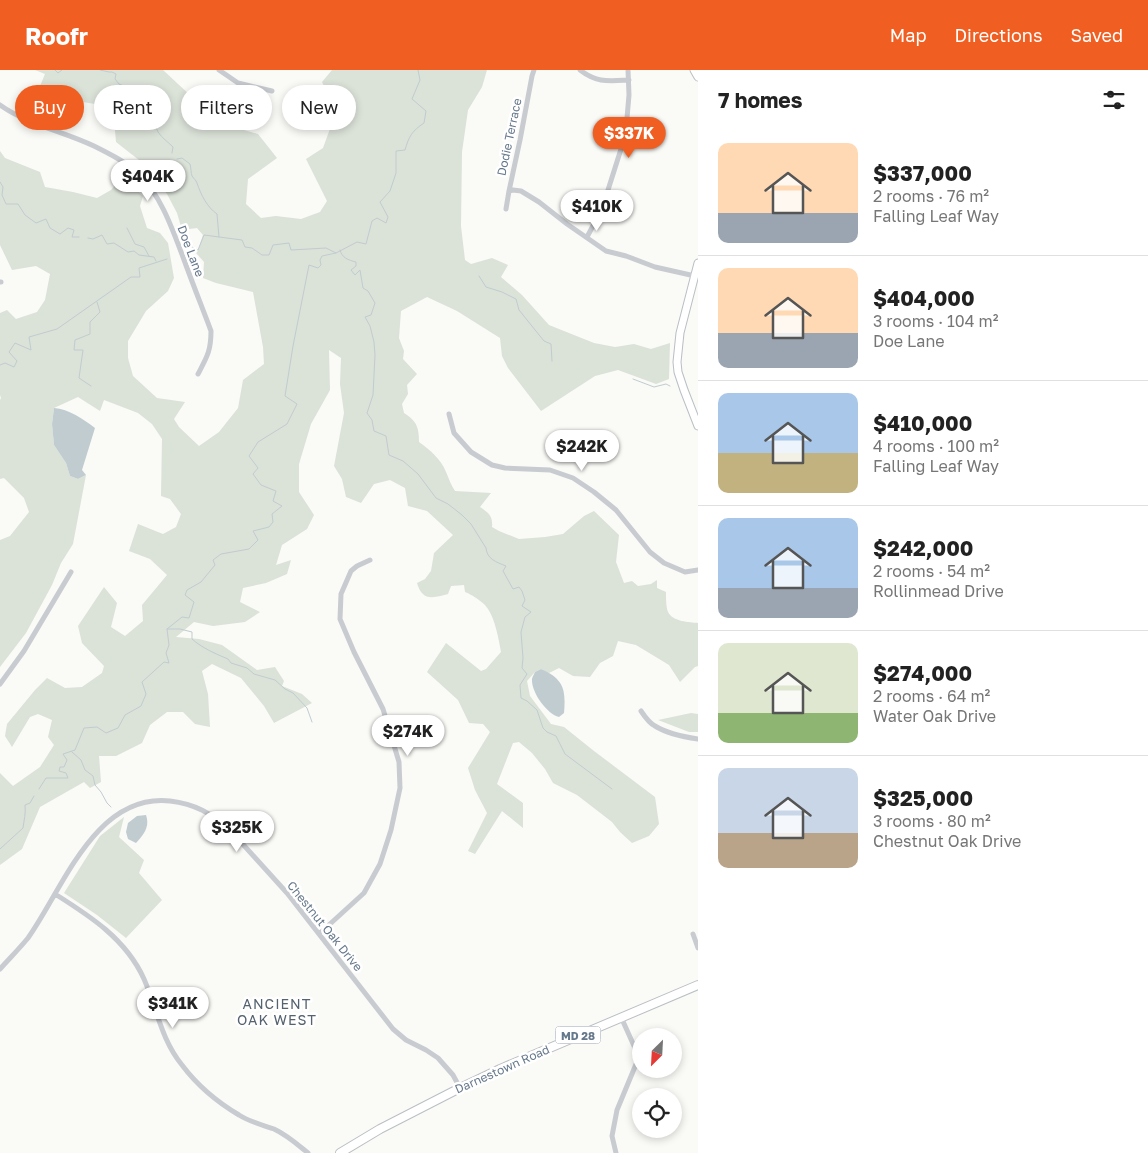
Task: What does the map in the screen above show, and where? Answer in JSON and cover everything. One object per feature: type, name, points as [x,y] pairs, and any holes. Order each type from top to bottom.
[{"type":"main road","name":"Darnestown Road","points":[[340,1153],[380,1129],[500,1069],[698,985]]},
{"type":"street","points":[[219,70],[238,83],[246,85]]},
{"type":"street","name":"Dodie Terrace","points":[[506,209],[534,70]]},
{"type":"street","points":[[580,70],[594,79],[609,81],[629,80]]},
{"type":"street","points":[[587,237],[602,209],[622,149],[627,118],[628,70]]},
{"type":"street","points":[[694,70],[698,77]]},
{"type":"street","name":"Doe Lane","points":[[0,105],[31,122],[92,145],[124,162],[139,174],[154,192],[168,220],[211,331],[210,349],[198,374]]},
{"type":"street","points":[[509,191],[521,192],[540,202],[567,224],[606,250],[655,267],[695,276]]},
{"type":"street","points":[[698,263],[680,333],[677,362],[678,372],[698,426]]},
{"type":"street","points":[[449,414],[454,433],[471,452],[492,465],[505,468],[550,470],[573,478],[616,510],[650,552],[664,564],[685,572],[698,570]]},
{"type":"street","points":[[319,934],[364,893],[380,864],[391,830],[400,788],[399,762],[383,709],[354,652],[340,619],[341,594],[351,571],[370,560]]},
{"type":"street","points":[[0,684],[24,651],[71,572]]},
{"type":"street","points":[[641,711],[654,726],[678,736],[698,740]]},
{"type":"street","name":"Chestnut Oak Drive","points":[[0,969],[28,937],[88,844],[114,816],[143,802],[161,800],[184,803],[206,812],[230,830],[287,893],[393,1028],[406,1040],[438,1058],[453,1075],[460,1088]]},
{"type":"street","points":[[55,894],[112,933],[131,956],[143,977],[168,1044],[181,1065],[198,1083],[216,1099],[239,1115],[290,1138],[308,1153]]},
{"type":"street","points":[[693,934],[698,948]]},
{"type":"street","points":[[616,1153],[612,1136],[617,1110],[639,1057],[621,1017]]},
{"type":"shaded area","points":[[35,70],[163,70],[181,87],[181,130],[244,130],[258,134],[277,158],[248,179],[246,204],[261,218],[276,216],[301,219],[320,212],[327,201],[306,159],[323,148],[330,130],[356,130],[356,85],[324,85],[322,82],[332,70],[487,70],[482,87],[468,110],[462,152],[461,226],[465,260],[471,264],[492,258],[508,265],[501,277],[522,295],[549,325],[594,343],[615,347],[634,344],[651,349],[670,343],[669,379],[656,384],[618,370],[595,376],[541,411],[508,368],[502,356],[500,338],[457,311],[427,297],[401,311],[399,338],[404,351],[403,359],[417,374],[407,385],[408,394],[402,404],[404,413],[416,425],[419,442],[444,467],[455,491],[491,493],[480,507],[490,515],[492,527],[519,539],[545,537],[563,534],[584,516],[594,511],[619,535],[616,562],[624,583],[632,581],[638,586],[651,584],[657,580],[657,588],[666,592],[667,608],[670,615],[681,621],[698,623],[698,666],[680,682],[669,665],[636,645],[618,641],[613,656],[600,663],[590,677],[573,676],[559,668],[549,673],[541,669],[535,672],[527,681],[530,696],[551,724],[564,727],[655,797],[659,824],[649,836],[632,843],[612,822],[577,795],[553,783],[532,753],[519,742],[513,743],[497,784],[523,803],[523,828],[502,811],[475,854],[468,851],[487,813],[475,790],[468,768],[490,732],[483,724],[469,723],[458,700],[427,672],[446,643],[481,671],[486,669],[501,652],[493,618],[478,599],[465,592],[464,585],[451,586],[448,594],[438,596],[428,597],[421,592],[417,583],[425,579],[431,571],[434,553],[453,535],[427,511],[408,506],[405,488],[390,480],[374,484],[361,503],[346,497],[342,479],[334,466],[344,413],[340,384],[341,358],[329,350],[330,390],[311,424],[299,464],[299,492],[314,515],[307,529],[282,545],[276,565],[291,560],[287,574],[266,583],[243,588],[240,602],[260,612],[245,622],[213,626],[194,622],[176,637],[199,639],[222,645],[257,670],[275,667],[284,681],[282,686],[302,694],[312,703],[274,723],[264,706],[241,678],[212,664],[202,671],[208,694],[210,727],[195,724],[183,712],[167,712],[150,725],[142,743],[116,756],[99,756],[101,782],[90,788],[84,782],[40,807],[22,849],[0,865],[0,773],[13,786],[40,767],[54,745],[48,737],[52,720],[38,714],[30,717],[12,747],[5,736],[7,724],[47,678],[65,688],[82,687],[102,673],[104,666],[82,643],[78,626],[104,587],[117,603],[111,627],[125,636],[143,621],[142,605],[167,575],[150,559],[129,551],[138,524],[163,534],[176,527],[181,514],[170,499],[161,496],[162,439],[152,424],[138,413],[104,400],[100,411],[78,397],[54,408],[52,424],[54,445],[66,463],[70,476],[78,479],[86,475],[73,544],[61,563],[52,585],[26,633],[0,667],[0,540],[10,536],[29,512],[24,498],[4,478],[0,479],[0,313],[7,310],[16,319],[37,312],[45,300],[50,274],[36,266],[12,270],[0,245],[0,151],[5,158],[40,172],[45,187],[97,198],[111,190],[122,177],[143,196],[140,206],[147,228],[160,233],[168,243],[174,278],[168,291],[146,311],[128,341],[128,358],[133,376],[157,398],[185,402],[174,419],[179,427],[199,446],[219,432],[238,408],[243,380],[264,364],[263,347],[253,292],[203,278],[204,262],[190,246],[198,250],[203,235],[197,228],[182,230],[177,213],[167,194],[144,164],[116,142],[115,130],[171,130],[171,85],[94,85],[94,104],[84,102],[84,85],[40,85],[45,74]]},
{"type":"shaded area","points":[[54,408],[70,412],[95,428],[82,470],[86,475],[78,479],[70,476],[66,463],[54,445],[52,424]]},
{"type":"shaded area","points":[[541,669],[555,677],[562,686],[564,692],[564,713],[559,717],[545,707],[534,690],[532,678],[535,672]]},
{"type":"shaded area","points":[[691,713],[698,714],[698,732],[689,732],[658,720]]},
{"type":"shaded area","points":[[146,815],[147,827],[142,837],[136,843],[128,839],[126,832],[128,823],[137,816]]},
{"type":"shaded area","points":[[124,817],[119,837],[144,860],[139,873],[162,900],[126,938],[97,915],[64,893],[100,836]]},
{"type":"waterway","points":[[55,70],[58,73],[62,70]]},
{"type":"waterway","points":[[100,70],[116,74],[115,79],[119,84],[126,87],[141,108],[154,115],[157,130],[173,147],[172,153]]},
{"type":"waterway","points":[[190,246],[198,250],[204,235],[242,240],[245,247],[252,248],[262,255],[269,255],[273,245],[289,243],[291,250],[326,248],[336,253],[357,242],[366,244],[372,221],[377,218],[386,223],[388,217],[380,202],[390,191],[396,173],[396,151],[405,150],[412,134],[424,123],[426,111],[412,99],[420,80],[418,70]]},
{"type":"waterway","points":[[177,159],[182,158],[190,164],[192,176],[197,182],[202,196],[210,208],[217,214],[219,237]]},
{"type":"waterway","points":[[0,182],[3,187],[2,195],[6,204],[18,204],[25,215],[36,223],[46,219],[50,228],[60,234],[68,228],[74,230],[72,237],[79,237]]},
{"type":"waterway","points":[[127,228],[135,244],[144,247],[149,256]]},
{"type":"waterway","points":[[88,238],[93,239],[102,235],[107,244],[114,243],[128,252],[134,251],[139,255],[154,257],[156,261]]},
{"type":"waterway","points":[[340,250],[342,255],[356,262],[356,266],[351,270],[355,275],[360,270],[363,288],[368,291],[375,303],[371,315],[365,317],[370,326],[374,342],[373,395],[367,413],[372,420],[374,431],[386,436],[389,455],[403,461],[418,474],[436,498],[448,504],[462,515],[471,524],[486,548],[488,555],[506,566],[503,571],[513,589],[519,587],[522,591],[525,600],[522,606],[531,612],[525,617],[521,632],[522,668],[527,674],[520,685],[521,698],[537,710],[543,728],[556,736],[565,754],[612,789]]},
{"type":"waterway","points":[[39,789],[46,778],[68,778],[66,773],[59,771],[60,767],[64,767],[67,760],[63,754],[75,750],[84,728],[97,727],[106,733],[118,728],[125,715],[141,706],[146,694],[142,682],[164,662],[169,663],[166,653],[169,645],[167,629],[182,617],[189,618],[194,602],[185,595],[187,590],[201,582],[215,565],[213,560],[221,554],[249,549],[258,540],[253,531],[269,527],[273,522],[272,514],[282,506],[273,501],[276,491],[261,485],[253,474],[258,468],[249,456],[258,442],[287,424],[297,404],[285,396],[309,265],[318,268],[321,265],[320,260],[322,256],[336,253]]},
{"type":"waterway","points":[[0,365],[5,363],[14,367],[17,361],[9,352],[15,343],[31,350],[29,337],[57,329],[131,277],[140,277],[139,268],[167,259]]},
{"type":"waterway","points":[[479,276],[486,287],[516,299],[519,310],[544,341],[551,344],[552,361]]},
{"type":"waterway","points":[[91,386],[79,378],[83,350],[74,350],[75,340],[90,334],[90,322],[100,312],[97,302]]},
{"type":"waterway","points":[[633,379],[654,387],[666,384],[670,386]]},
{"type":"waterway","points":[[167,629],[180,629],[192,632],[192,639],[205,648],[228,659],[231,663],[247,668],[254,674],[275,680],[293,693],[307,708],[312,722]]},
{"type":"waterway","points":[[72,752],[81,760],[85,770],[93,776],[95,785],[111,807]]},
{"type":"waterway","points":[[0,849],[23,828],[25,805],[30,803],[34,796]]},
{"type":"district","name":"ANCIENT OAK WEST","points":[[277,1012]]}]
